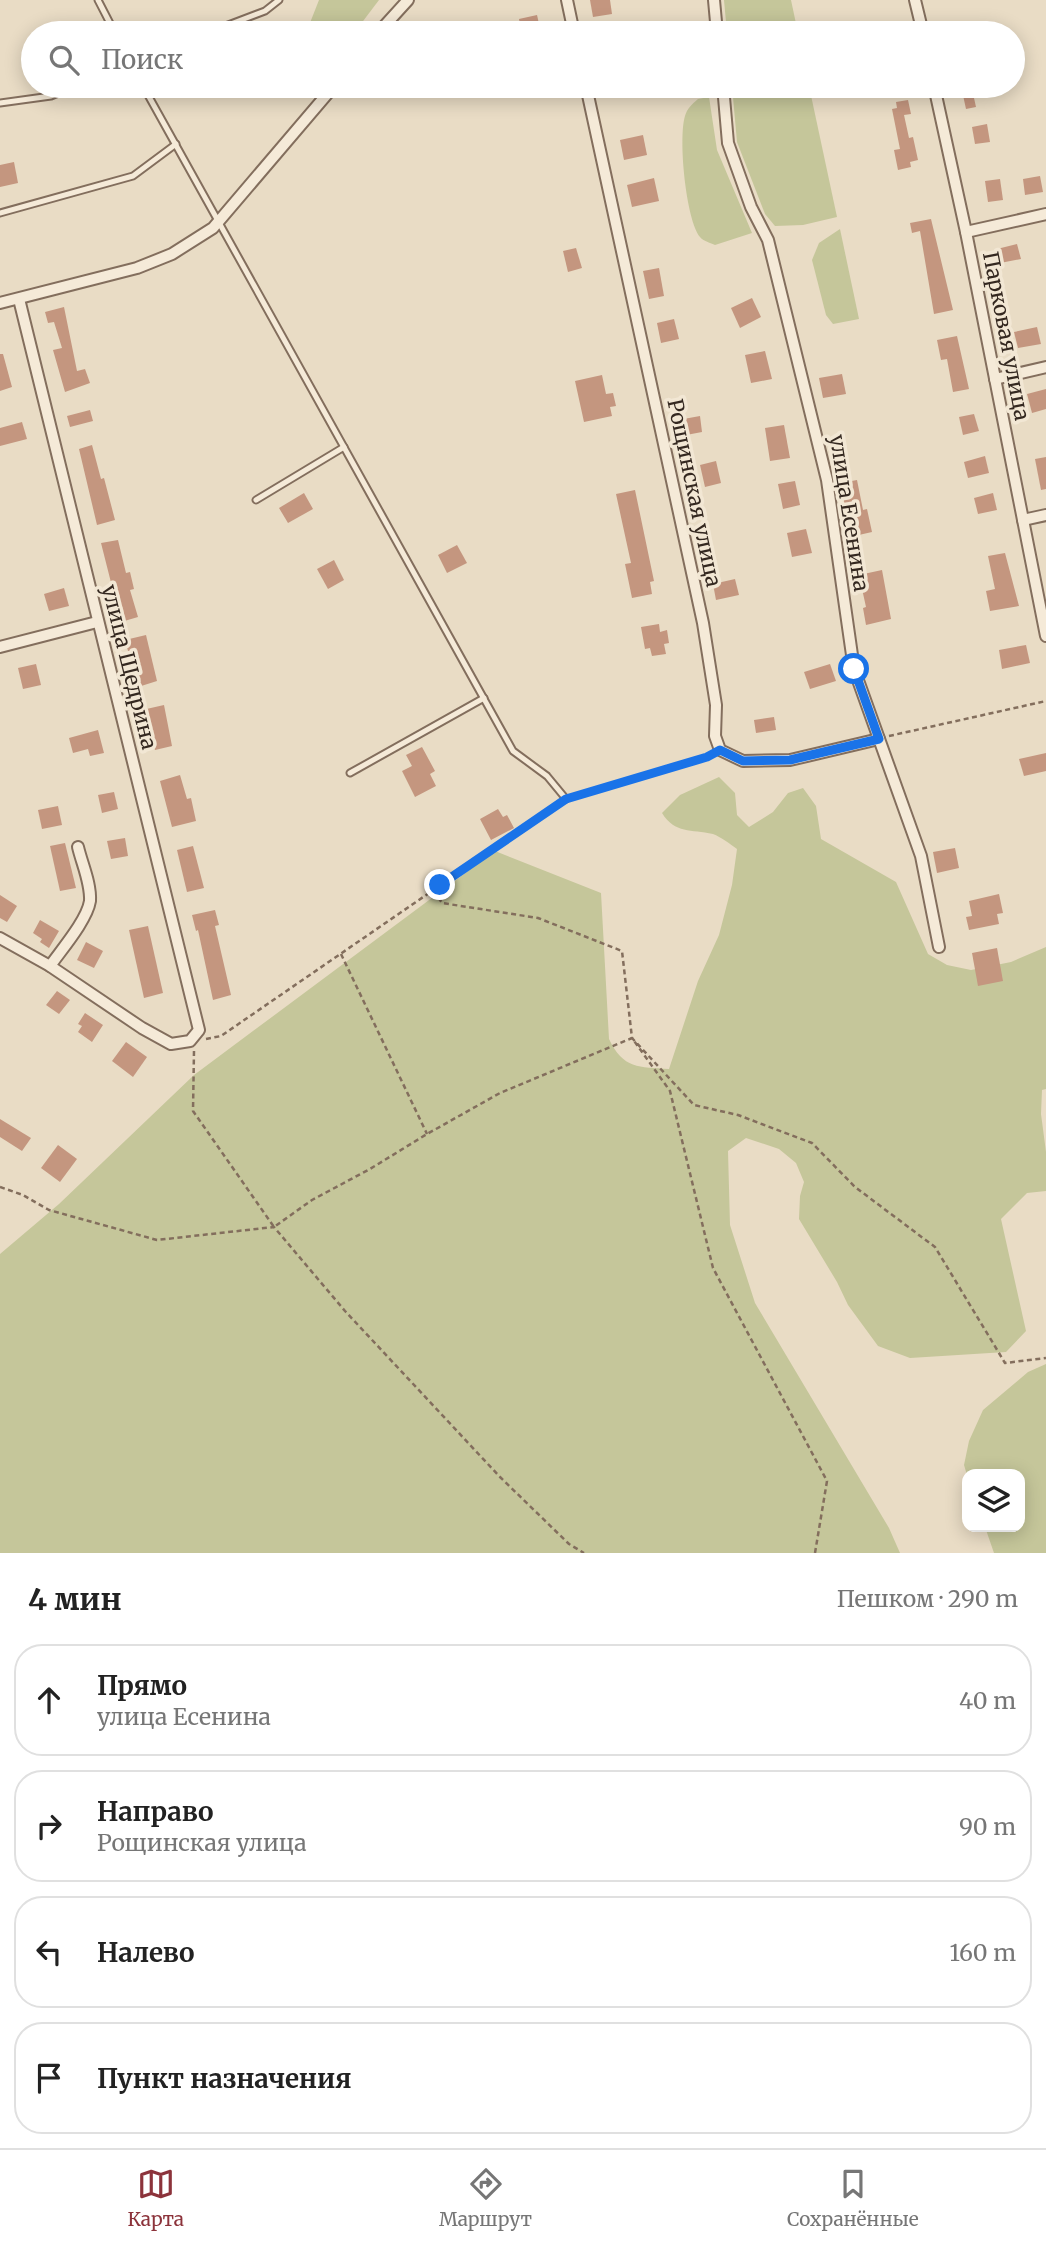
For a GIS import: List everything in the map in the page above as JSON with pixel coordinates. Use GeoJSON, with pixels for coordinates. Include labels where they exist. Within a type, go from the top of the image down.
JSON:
{"type":"FeatureCollection","features":[{"type":"Feature","properties":{"kind":"street"},"geometry":{"type":"LineString","coordinates":[[389,21],[408,0]]}},
{"type":"Feature","properties":{"kind":"street"},"geometry":{"type":"LineString","coordinates":[[567,0],[572,21]]}},
{"type":"Feature","properties":{"kind":"street"},"geometry":{"type":"LineString","coordinates":[[714,0],[716,21]]}},
{"type":"Feature","properties":{"kind":"street"},"geometry":{"type":"LineString","coordinates":[[915,0],[920,21]]}},
{"type":"Feature","properties":{"kind":"street"},"geometry":{"type":"LineString","coordinates":[[0,303],[137,268],[172,254],[213,228],[324,98]]}},
{"type":"Feature","properties":{"kind":"street","name":"Рощинская улица"},"geometry":{"type":"LineString","coordinates":[[589,98],[703,623],[716,705],[715,736],[720,750]]}},
{"type":"Feature","properties":{"kind":"street","name":"улица Есенина"},"geometry":{"type":"LineString","coordinates":[[724,98],[729,143],[751,207],[768,240],[816,429],[827,480],[854,669],[921,856],[939,947]]}},
{"type":"Feature","properties":{"kind":"street","name":"Парковая улица"},"geometry":{"type":"LineString","coordinates":[[937,98],[1046,636]]}},
{"type":"Feature","properties":{"kind":"street"},"geometry":{"type":"LineString","coordinates":[[966,232],[1046,214]]}},
{"type":"Feature","properties":{"kind":"street","name":"улица Щедрина"},"geometry":{"type":"LineString","coordinates":[[19,299],[199,1030],[190,1041]]}},
{"type":"Feature","properties":{"kind":"street"},"geometry":{"type":"LineString","coordinates":[[995,379],[1046,367]]}},
{"type":"Feature","properties":{"kind":"street"},"geometry":{"type":"LineString","coordinates":[[1023,520],[1046,515]]}},
{"type":"Feature","properties":{"kind":"street"},"geometry":{"type":"LineString","coordinates":[[0,647],[97,622]]}},
{"type":"Feature","properties":{"kind":"street"},"geometry":{"type":"LineString","coordinates":[[720,750],[743,761],[790,760],[879,739]]}},
{"type":"Feature","properties":{"kind":"street"},"geometry":{"type":"LineString","coordinates":[[50,966],[84,916],[90,902],[89,887],[78,847]]}},
{"type":"Feature","properties":{"kind":"street"},"geometry":{"type":"LineString","coordinates":[[0,938],[50,966],[142,1028],[171,1044],[190,1041]]}},
{"type":"Feature","properties":{"kind":"lane"},"geometry":{"type":"LineString","coordinates":[[98,0],[109,21]]}},
{"type":"Feature","properties":{"kind":"lane"},"geometry":{"type":"LineString","coordinates":[[237,21],[265,10],[279,0]]}},
{"type":"Feature","properties":{"kind":"lane"},"geometry":{"type":"LineString","coordinates":[[0,103],[36,98]]}},
{"type":"Feature","properties":{"kind":"lane"},"geometry":{"type":"LineString","coordinates":[[150,98],[513,751],[547,776],[566,799]]}},
{"type":"Feature","properties":{"kind":"lane"},"geometry":{"type":"LineString","coordinates":[[0,213],[133,176],[176,144]]}},
{"type":"Feature","properties":{"kind":"lane"},"geometry":{"type":"LineString","coordinates":[[256,500],[344,447]]}},
{"type":"Feature","properties":{"kind":"lane"},"geometry":{"type":"LineString","coordinates":[[350,773],[484,698]]}},
{"type":"Feature","properties":{"kind":"path"},"geometry":{"type":"LineString","coordinates":[[879,739],[1046,701]]}},
{"type":"Feature","properties":{"kind":"path"},"geometry":{"type":"LineString","coordinates":[[190,1041],[221,1036],[566,799],[707,757],[720,750]]}},
{"type":"Feature","properties":{"kind":"path"},"geometry":{"type":"LineString","coordinates":[[433,888],[442,903],[538,918],[622,951],[632,1038],[670,1091],[713,1268],[827,1481],[815,1553]]}},
{"type":"Feature","properties":{"kind":"path"},"geometry":{"type":"LineString","coordinates":[[341,954],[427,1134]]}},
{"type":"Feature","properties":{"kind":"path"},"geometry":{"type":"LineString","coordinates":[[0,1187],[23,1195],[49,1210],[157,1240],[274,1227],[312,1200],[370,1170],[500,1093],[632,1038]]}},
{"type":"Feature","properties":{"kind":"path"},"geometry":{"type":"LineString","coordinates":[[632,1038],[694,1105],[738,1115],[812,1143],[855,1187],[935,1247],[1005,1363],[1046,1357]]}},
{"type":"Feature","properties":{"kind":"path"},"geometry":{"type":"LineString","coordinates":[[190,1041],[194,1045],[193,1111],[274,1227],[345,1311],[500,1477],[569,1544],[584,1553]]}},
{"type":"Feature","properties":{"kind":"green space"},"geometry":{"type":"Polygon","coordinates":[[[319,0],[379,0],[363,21],[311,21],[319,0]]]}},
{"type":"Feature","properties":{"kind":"green space"},"geometry":{"type":"Polygon","coordinates":[[[724,0],[791,0],[795,21],[726,21],[724,0]]]}},
{"type":"Feature","properties":{"kind":"green space"},"geometry":{"type":"Polygon","coordinates":[[[709,98],[717,150],[752,233],[715,245],[701,238],[695,228],[687,197],[683,127],[686,113],[698,99],[709,98]]]}},
{"type":"Feature","properties":{"kind":"green space"},"geometry":{"type":"Polygon","coordinates":[[[733,98],[812,98],[837,217],[803,225],[775,226],[765,214],[737,142],[733,98]]]}},
{"type":"Feature","properties":{"kind":"green space"},"geometry":{"type":"Polygon","coordinates":[[[840,229],[859,319],[833,324],[826,315],[812,260],[819,243],[840,229]]]}},
{"type":"Feature","properties":{"kind":"green space"},"geometry":{"type":"Polygon","coordinates":[[[719,777],[735,793],[737,815],[749,827],[773,812],[788,793],[803,788],[816,806],[821,839],[896,882],[928,954],[947,965],[971,970],[1011,962],[1046,947],[1046,1089],[1042,1090],[1041,1114],[1046,1152],[1046,1191],[1027,1193],[1001,1219],[1026,1331],[1006,1352],[910,1358],[878,1346],[848,1305],[799,1219],[804,1182],[796,1163],[779,1149],[746,1138],[728,1151],[730,1225],[755,1303],[889,1528],[900,1553],[0,1553],[0,1254],[59,1204],[194,1075],[495,851],[601,893],[609,1039],[614,1049],[626,1061],[641,1067],[669,1069],[698,981],[719,935],[732,885],[737,849],[713,834],[678,828],[662,813],[680,795],[719,777]]]}},
{"type":"Feature","properties":{"kind":"green space"},"geometry":{"type":"Polygon","coordinates":[[[1046,1364],[1046,1553],[994,1553],[987,1532],[1025,1532],[1025,1469],[965,1469],[964,1465],[969,1441],[983,1410],[1028,1372],[1046,1364]]]}},
{"type":"Feature","properties":{"kind":"building"},"geometry":{"type":"Polygon","coordinates":[[[590,0],[610,0],[612,14],[593,17],[590,0]]]}},
{"type":"Feature","properties":{"kind":"building"},"geometry":{"type":"Polygon","coordinates":[[[537,15],[538,21],[519,21],[537,15]]]}},
{"type":"Feature","properties":{"kind":"building"},"geometry":{"type":"Polygon","coordinates":[[[964,98],[974,98],[976,107],[966,109],[964,98]]]}},
{"type":"Feature","properties":{"kind":"building"},"geometry":{"type":"Polygon","coordinates":[[[908,100],[911,114],[904,115],[918,160],[910,162],[911,167],[898,170],[894,150],[900,149],[892,109],[897,108],[896,102],[908,100]]]}},
{"type":"Feature","properties":{"kind":"building"},"geometry":{"type":"Polygon","coordinates":[[[987,124],[990,142],[975,144],[972,127],[987,124]]]}},
{"type":"Feature","properties":{"kind":"building"},"geometry":{"type":"Polygon","coordinates":[[[643,135],[647,155],[624,160],[620,140],[643,135]]]}},
{"type":"Feature","properties":{"kind":"building"},"geometry":{"type":"Polygon","coordinates":[[[14,162],[18,183],[0,187],[0,165],[14,162]]]}},
{"type":"Feature","properties":{"kind":"building"},"geometry":{"type":"Polygon","coordinates":[[[1040,176],[1043,192],[1025,195],[1023,179],[1040,176]]]}},
{"type":"Feature","properties":{"kind":"building"},"geometry":{"type":"Polygon","coordinates":[[[654,178],[659,201],[632,207],[627,185],[654,178]]]}},
{"type":"Feature","properties":{"kind":"building"},"geometry":{"type":"Polygon","coordinates":[[[1000,179],[1003,200],[988,202],[985,181],[1000,179]]]}},
{"type":"Feature","properties":{"kind":"building"},"geometry":{"type":"Polygon","coordinates":[[[931,219],[953,310],[934,314],[920,231],[912,233],[910,223],[931,219]]]}},
{"type":"Feature","properties":{"kind":"building"},"geometry":{"type":"Polygon","coordinates":[[[1017,244],[1021,259],[1000,263],[997,249],[1017,244]]]}},
{"type":"Feature","properties":{"kind":"building"},"geometry":{"type":"Polygon","coordinates":[[[576,248],[582,268],[568,272],[563,251],[576,248]]]}},
{"type":"Feature","properties":{"kind":"building"},"geometry":{"type":"Polygon","coordinates":[[[659,268],[664,296],[649,299],[643,271],[659,268]]]}},
{"type":"Feature","properties":{"kind":"building"},"geometry":{"type":"Polygon","coordinates":[[[752,298],[761,317],[740,328],[731,308],[752,298]]]}},
{"type":"Feature","properties":{"kind":"building"},"geometry":{"type":"Polygon","coordinates":[[[64,307],[77,371],[85,369],[90,383],[65,392],[53,350],[62,348],[54,322],[48,323],[45,312],[64,307]]]}},
{"type":"Feature","properties":{"kind":"building"},"geometry":{"type":"Polygon","coordinates":[[[674,319],[679,339],[661,343],[657,323],[674,319]]]}},
{"type":"Feature","properties":{"kind":"building"},"geometry":{"type":"Polygon","coordinates":[[[1037,327],[1041,344],[1018,348],[1014,332],[1037,327]]]}},
{"type":"Feature","properties":{"kind":"building"},"geometry":{"type":"Polygon","coordinates":[[[957,336],[969,389],[953,392],[947,359],[941,360],[937,340],[957,336]]]}},
{"type":"Feature","properties":{"kind":"building"},"geometry":{"type":"Polygon","coordinates":[[[765,351],[772,379],[751,383],[745,355],[765,351]]]}},
{"type":"Feature","properties":{"kind":"building"},"geometry":{"type":"Polygon","coordinates":[[[0,354],[3,354],[12,387],[0,391],[0,354]]]}},
{"type":"Feature","properties":{"kind":"building"},"geometry":{"type":"Polygon","coordinates":[[[842,374],[846,394],[823,398],[819,378],[842,374]]]}},
{"type":"Feature","properties":{"kind":"building"},"geometry":{"type":"Polygon","coordinates":[[[602,375],[606,394],[613,393],[616,406],[610,407],[612,416],[584,422],[575,381],[602,375]]]}},
{"type":"Feature","properties":{"kind":"building"},"geometry":{"type":"Polygon","coordinates":[[[1046,389],[1046,409],[1032,413],[1027,394],[1046,389]]]}},
{"type":"Feature","properties":{"kind":"building"},"geometry":{"type":"Polygon","coordinates":[[[90,410],[93,421],[70,427],[67,416],[90,410]]]}},
{"type":"Feature","properties":{"kind":"building"},"geometry":{"type":"Polygon","coordinates":[[[974,414],[979,431],[963,435],[959,417],[974,414]]]}},
{"type":"Feature","properties":{"kind":"building"},"geometry":{"type":"Polygon","coordinates":[[[700,416],[702,432],[681,436],[678,420],[700,416]]]}},
{"type":"Feature","properties":{"kind":"building"},"geometry":{"type":"Polygon","coordinates":[[[22,422],[27,439],[0,446],[0,428],[22,422]]]}},
{"type":"Feature","properties":{"kind":"building"},"geometry":{"type":"Polygon","coordinates":[[[784,425],[790,458],[770,461],[765,428],[784,425]]]}},
{"type":"Feature","properties":{"kind":"building"},"geometry":{"type":"Polygon","coordinates":[[[92,445],[115,520],[97,525],[79,449],[92,445]]]}},
{"type":"Feature","properties":{"kind":"building"},"geometry":{"type":"Polygon","coordinates":[[[985,456],[989,473],[968,478],[964,462],[985,456]]]}},
{"type":"Feature","properties":{"kind":"building"},"geometry":{"type":"Polygon","coordinates":[[[1046,457],[1046,489],[1041,490],[1035,459],[1046,457]]]}},
{"type":"Feature","properties":{"kind":"building"},"geometry":{"type":"Polygon","coordinates":[[[716,461],[721,483],[705,487],[700,465],[716,461]]]}},
{"type":"Feature","properties":{"kind":"building"},"geometry":{"type":"Polygon","coordinates":[[[857,480],[863,510],[867,509],[872,532],[850,537],[841,483],[857,480]]]}},
{"type":"Feature","properties":{"kind":"building"},"geometry":{"type":"Polygon","coordinates":[[[795,481],[800,505],[783,509],[778,484],[795,481]]]}},
{"type":"Feature","properties":{"kind":"building"},"geometry":{"type":"Polygon","coordinates":[[[635,490],[654,581],[650,582],[652,594],[632,598],[625,564],[631,563],[616,494],[635,490]]]}},
{"type":"Feature","properties":{"kind":"building"},"geometry":{"type":"Polygon","coordinates":[[[304,493],[313,509],[288,523],[279,508],[304,493]]]}},
{"type":"Feature","properties":{"kind":"building"},"geometry":{"type":"Polygon","coordinates":[[[993,493],[997,510],[978,514],[974,498],[993,493]]]}},
{"type":"Feature","properties":{"kind":"building"},"geometry":{"type":"Polygon","coordinates":[[[806,529],[812,553],[792,557],[787,533],[806,529]]]}},
{"type":"Feature","properties":{"kind":"building"},"geometry":{"type":"Polygon","coordinates":[[[118,540],[126,573],[130,572],[134,589],[130,590],[138,617],[121,622],[101,543],[118,540]]]}},
{"type":"Feature","properties":{"kind":"building"},"geometry":{"type":"Polygon","coordinates":[[[457,545],[467,563],[447,573],[438,555],[457,545]]]}},
{"type":"Feature","properties":{"kind":"building"},"geometry":{"type":"Polygon","coordinates":[[[1005,553],[1019,606],[990,611],[986,591],[995,589],[988,556],[1005,553]]]}},
{"type":"Feature","properties":{"kind":"building"},"geometry":{"type":"Polygon","coordinates":[[[334,560],[344,580],[328,589],[317,569],[334,560]]]}},
{"type":"Feature","properties":{"kind":"building"},"geometry":{"type":"Polygon","coordinates":[[[882,570],[891,619],[866,625],[863,608],[866,607],[859,575],[882,570]]]}},
{"type":"Feature","properties":{"kind":"building"},"geometry":{"type":"Polygon","coordinates":[[[735,579],[739,595],[716,600],[713,584],[735,579]]]}},
{"type":"Feature","properties":{"kind":"building"},"geometry":{"type":"Polygon","coordinates":[[[64,588],[69,606],[49,611],[44,594],[64,588]]]}},
{"type":"Feature","properties":{"kind":"building"},"geometry":{"type":"Polygon","coordinates":[[[659,624],[660,632],[667,630],[669,643],[664,644],[666,654],[652,656],[650,648],[645,649],[641,627],[659,624]]]}},
{"type":"Feature","properties":{"kind":"building"},"geometry":{"type":"Polygon","coordinates":[[[146,635],[157,681],[138,687],[125,640],[146,635]]]}},
{"type":"Feature","properties":{"kind":"building"},"geometry":{"type":"Polygon","coordinates":[[[1026,645],[1030,663],[1002,669],[999,650],[1026,645]]]}},
{"type":"Feature","properties":{"kind":"building"},"geometry":{"type":"Polygon","coordinates":[[[36,664],[41,685],[23,689],[18,668],[36,664]]]}},
{"type":"Feature","properties":{"kind":"building"},"geometry":{"type":"Polygon","coordinates":[[[830,664],[836,681],[810,689],[804,672],[830,664]]]}},
{"type":"Feature","properties":{"kind":"building"},"geometry":{"type":"Polygon","coordinates":[[[164,705],[172,746],[155,750],[149,724],[145,725],[142,710],[164,705]]]}},
{"type":"Feature","properties":{"kind":"building"},"geometry":{"type":"Polygon","coordinates":[[[774,717],[776,730],[756,733],[754,720],[774,717]]]}},
{"type":"Feature","properties":{"kind":"building"},"geometry":{"type":"Polygon","coordinates":[[[98,730],[104,753],[90,756],[88,749],[73,753],[69,738],[98,730]]]}},
{"type":"Feature","properties":{"kind":"building"},"geometry":{"type":"Polygon","coordinates":[[[422,747],[435,771],[430,774],[436,786],[415,797],[402,771],[412,766],[406,755],[422,747]]]}},
{"type":"Feature","properties":{"kind":"building"},"geometry":{"type":"Polygon","coordinates":[[[1046,753],[1046,771],[1024,776],[1019,759],[1046,753]]]}},
{"type":"Feature","properties":{"kind":"building"},"geometry":{"type":"Polygon","coordinates":[[[180,775],[187,799],[191,798],[196,821],[172,827],[160,781],[180,775]]]}},
{"type":"Feature","properties":{"kind":"building"},"geometry":{"type":"Polygon","coordinates":[[[114,792],[118,809],[102,813],[98,795],[114,792]]]}},
{"type":"Feature","properties":{"kind":"building"},"geometry":{"type":"Polygon","coordinates":[[[58,806],[62,825],[42,829],[38,810],[58,806]]]}},
{"type":"Feature","properties":{"kind":"building"},"geometry":{"type":"Polygon","coordinates":[[[498,809],[503,817],[507,815],[514,828],[491,840],[480,819],[498,809]]]}},
{"type":"Feature","properties":{"kind":"building"},"geometry":{"type":"Polygon","coordinates":[[[125,838],[128,856],[111,859],[107,841],[125,838]]]}},
{"type":"Feature","properties":{"kind":"building"},"geometry":{"type":"Polygon","coordinates":[[[65,843],[76,888],[60,891],[50,846],[65,843]]]}},
{"type":"Feature","properties":{"kind":"building"},"geometry":{"type":"Polygon","coordinates":[[[193,846],[204,888],[187,892],[177,850],[193,846]]]}},
{"type":"Feature","properties":{"kind":"building"},"geometry":{"type":"Polygon","coordinates":[[[955,848],[959,868],[937,873],[933,852],[955,848]]]}},
{"type":"Feature","properties":{"kind":"building"},"geometry":{"type":"Polygon","coordinates":[[[999,894],[1003,913],[997,914],[999,924],[969,930],[966,917],[972,916],[969,901],[999,894]]]}},
{"type":"Feature","properties":{"kind":"building"},"geometry":{"type":"Polygon","coordinates":[[[0,895],[17,906],[7,922],[0,918],[0,895]]]}},
{"type":"Feature","properties":{"kind":"building"},"geometry":{"type":"Polygon","coordinates":[[[215,910],[219,925],[215,926],[231,995],[213,1000],[198,930],[196,931],[192,915],[215,910]]]}},
{"type":"Feature","properties":{"kind":"building"},"geometry":{"type":"Polygon","coordinates":[[[40,920],[59,931],[49,948],[33,933],[40,920]]]}},
{"type":"Feature","properties":{"kind":"building"},"geometry":{"type":"Polygon","coordinates":[[[148,926],[163,993],[144,998],[129,930],[148,926]]]}},
{"type":"Feature","properties":{"kind":"building"},"geometry":{"type":"Polygon","coordinates":[[[86,942],[103,951],[94,968],[77,960],[86,942]]]}},
{"type":"Feature","properties":{"kind":"building"},"geometry":{"type":"Polygon","coordinates":[[[997,948],[1003,981],[978,986],[972,953],[997,948]]]}},
{"type":"Feature","properties":{"kind":"building"},"geometry":{"type":"Polygon","coordinates":[[[57,991],[70,1000],[59,1014],[46,1005],[57,991]]]}},
{"type":"Feature","properties":{"kind":"building"},"geometry":{"type":"Polygon","coordinates":[[[85,1013],[103,1025],[92,1042],[78,1032],[82,1026],[78,1024],[85,1013]]]}},
{"type":"Feature","properties":{"kind":"building"},"geometry":{"type":"Polygon","coordinates":[[[126,1042],[147,1057],[133,1077],[112,1061],[126,1042]]]}},
{"type":"Feature","properties":{"kind":"building"},"geometry":{"type":"Polygon","coordinates":[[[0,1119],[31,1138],[22,1151],[0,1137],[0,1119]]]}},
{"type":"Feature","properties":{"kind":"building"},"geometry":{"type":"Polygon","coordinates":[[[58,1145],[77,1159],[60,1182],[41,1168],[58,1145]]]}},
{"type":"Feature","properties":{"kind":"route"},"geometry":{"type":"LineString","coordinates":[[440,885],[566,799],[707,757],[720,750],[743,761],[790,760],[879,739],[854,669]]}}]}
